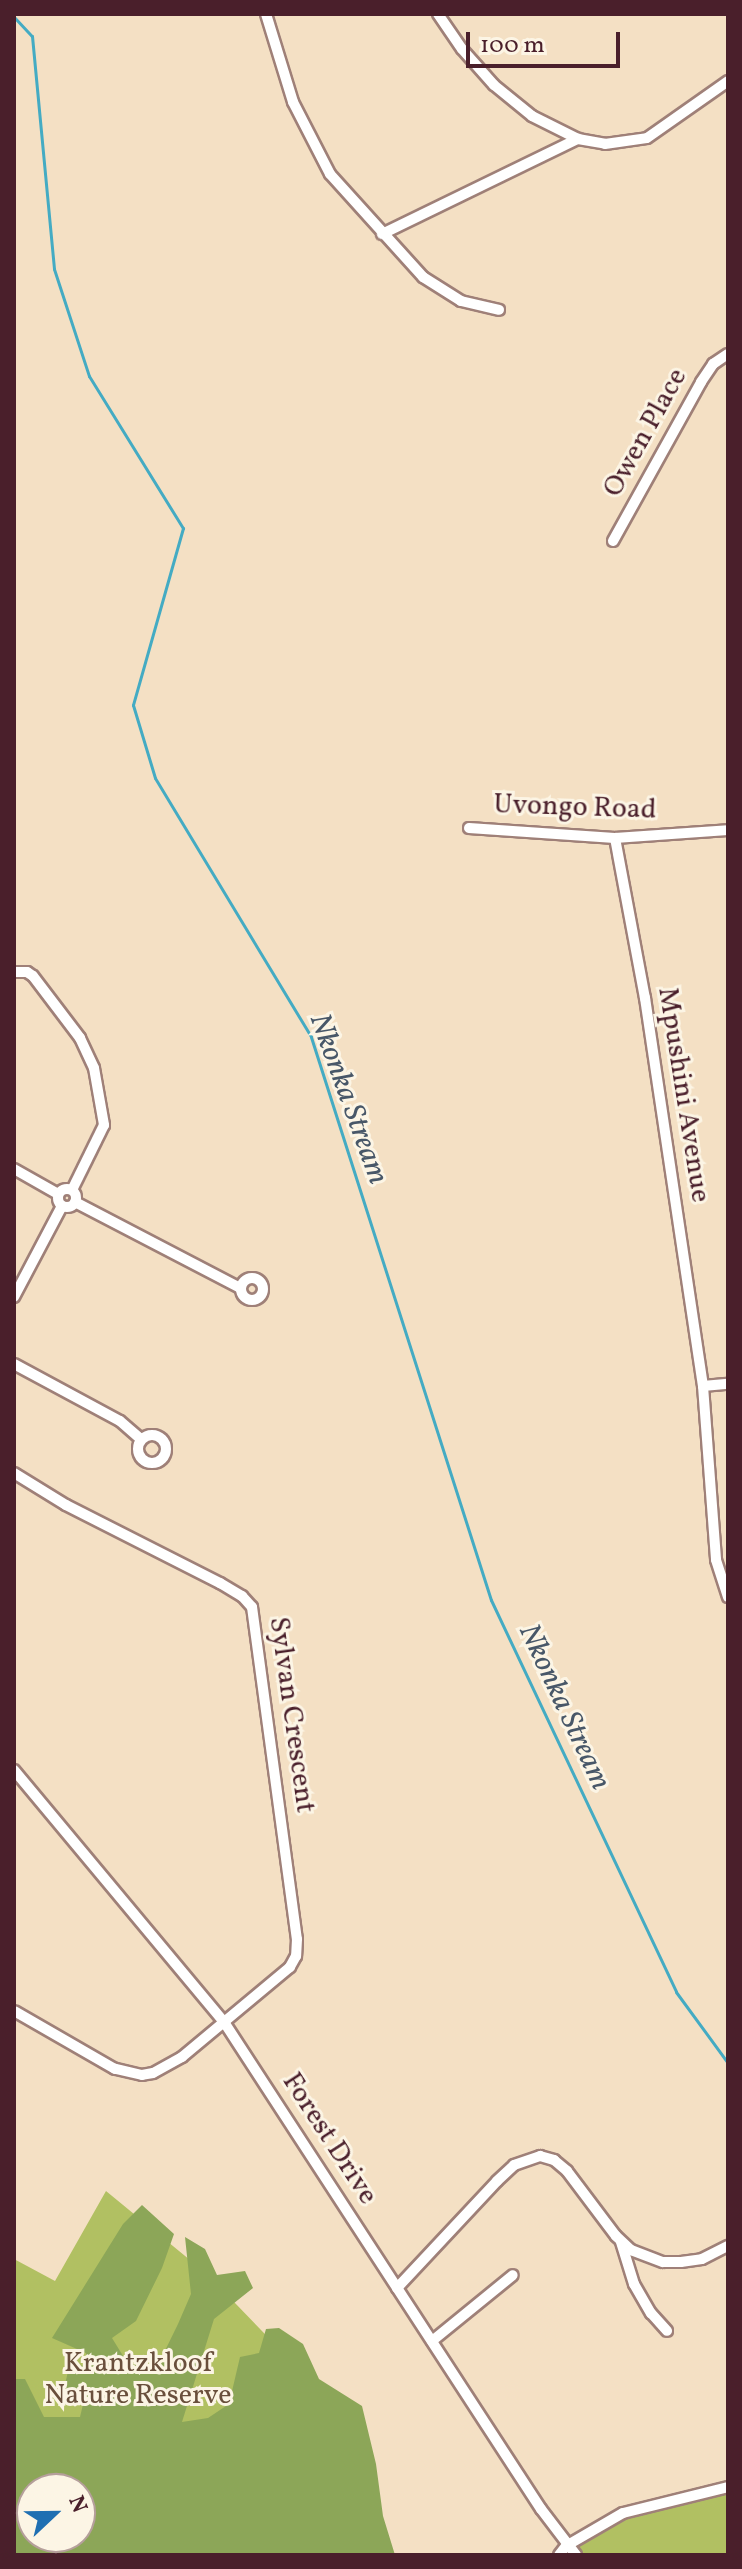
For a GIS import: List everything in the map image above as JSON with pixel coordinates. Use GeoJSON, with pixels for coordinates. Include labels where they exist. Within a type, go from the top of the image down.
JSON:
{"type":"FeatureCollection","features":[{"type":"Feature","properties":{"kind":"street"},"geometry":{"type":"LineString","coordinates":[[266,14],[293,102],[330,174],[423,277],[461,301],[499,310]]}},
{"type":"Feature","properties":{"kind":"street"},"geometry":{"type":"LineString","coordinates":[[438,14],[462,49],[494,85],[532,116],[578,139],[605,144],[647,138],[728,81]]}},
{"type":"Feature","properties":{"kind":"street"},"geometry":{"type":"LineString","coordinates":[[382,234],[578,139]]}},
{"type":"Feature","properties":{"kind":"street","name":"Owen Place"},"geometry":{"type":"LineString","coordinates":[[613,541],[701,382],[713,364],[728,354]]}},
{"type":"Feature","properties":{"kind":"street","name":"Uvongo Road"},"geometry":{"type":"LineString","coordinates":[[469,828],[615,838],[728,830]]}},
{"type":"Feature","properties":{"kind":"street","name":"Mpushini Avenue"},"geometry":{"type":"LineString","coordinates":[[615,838],[645,998],[703,1386],[716,1560],[728,1597]]}},
{"type":"Feature","properties":{"kind":"street"},"geometry":{"type":"LineString","coordinates":[[14,972],[27,972],[33,976],[80,1038],[94,1068],[104,1125],[74,1196],[68,1207],[62,1206]]}},
{"type":"Feature","properties":{"kind":"street"},"geometry":{"type":"LineString","coordinates":[[14,1169],[58,1194],[62,1206],[14,1297]]}},
{"type":"Feature","properties":{"kind":"street"},"geometry":{"type":"LineString","coordinates":[[58,1194],[63,1189],[240,1288]]}},
{"type":"Feature","properties":{"kind":"street"},"geometry":{"type":"LineString","coordinates":[[14,1364],[120,1421],[141,1439]]}},
{"type":"Feature","properties":{"kind":"street"},"geometry":{"type":"LineString","coordinates":[[703,1386],[728,1384]]}},
{"type":"Feature","properties":{"kind":"street","name":"Sylvan Crescent"},"geometry":{"type":"LineString","coordinates":[[14,1473],[66,1505],[220,1583],[242,1596],[252,1607],[297,1939],[296,1956],[290,1967],[224,2022]]}},
{"type":"Feature","properties":{"kind":"street","name":"Forest Drive"},"geometry":{"type":"LineString","coordinates":[[14,1770],[224,2022],[432,2341],[563,2550],[576,2555]]}},
{"type":"Feature","properties":{"kind":"street"},"geometry":{"type":"LineString","coordinates":[[14,2011],[115,2069],[142,2075],[165,2069],[224,2022]]}},
{"type":"Feature","properties":{"kind":"street"},"geometry":{"type":"LineString","coordinates":[[397,2288],[497,2181],[528,2158],[540,2156],[554,2160],[567,2171],[631,2250],[663,2262],[702,2259],[728,2246]]}},
{"type":"Feature","properties":{"kind":"street"},"geometry":{"type":"LineString","coordinates":[[621,2240],[634,2284],[651,2313],[667,2331]]}},
{"type":"Feature","properties":{"kind":"street"},"geometry":{"type":"LineString","coordinates":[[432,2341],[513,2275]]}},
{"type":"Feature","properties":{"kind":"street"},"geometry":{"type":"LineString","coordinates":[[563,2550],[623,2513],[728,2487]]}},
{"type":"Feature","properties":{"kind":"green space","name":"Krantzkloof Nature Reserve"},"geometry":{"type":"Polygon","coordinates":[[[106,2191],[207,2274],[316,2387],[350,2465],[96,2533],[96,2473],[16,2473],[16,2553],[21,2553],[14,2555],[14,2259],[55,2281],[106,2191]]]}},
{"type":"Feature","properties":{"kind":"green space","name":"Krantzkloof Nature Reserve"},"geometry":{"type":"Polygon","coordinates":[[[142,2205],[174,2234],[162,2268],[136,2321],[112,2338],[128,2364],[157,2367],[178,2324],[191,2294],[185,2237],[205,2249],[217,2275],[245,2271],[253,2288],[214,2319],[182,2422],[208,2418],[229,2404],[240,2357],[259,2353],[266,2329],[279,2328],[303,2344],[319,2379],[362,2406],[376,2464],[383,2516],[395,2555],[14,2555],[14,2379],[25,2379],[44,2417],[80,2417],[85,2396],[63,2393],[69,2367],[88,2365],[86,2353],[52,2338],[123,2224],[142,2205]]]}},
{"type":"Feature","properties":{"kind":"green space"},"geometry":{"type":"Polygon","coordinates":[[[728,2490],[728,2555],[563,2555],[635,2508],[728,2490]]]}},
{"type":"Feature","properties":{"kind":"waterway","name":"Nkonka Stream"},"geometry":{"type":"LineString","coordinates":[[14,17],[32,36],[54,269],[89,376],[183,528],[133,705],[155,778],[311,1037],[491,1600],[676,1992],[728,2063]]}}]}
